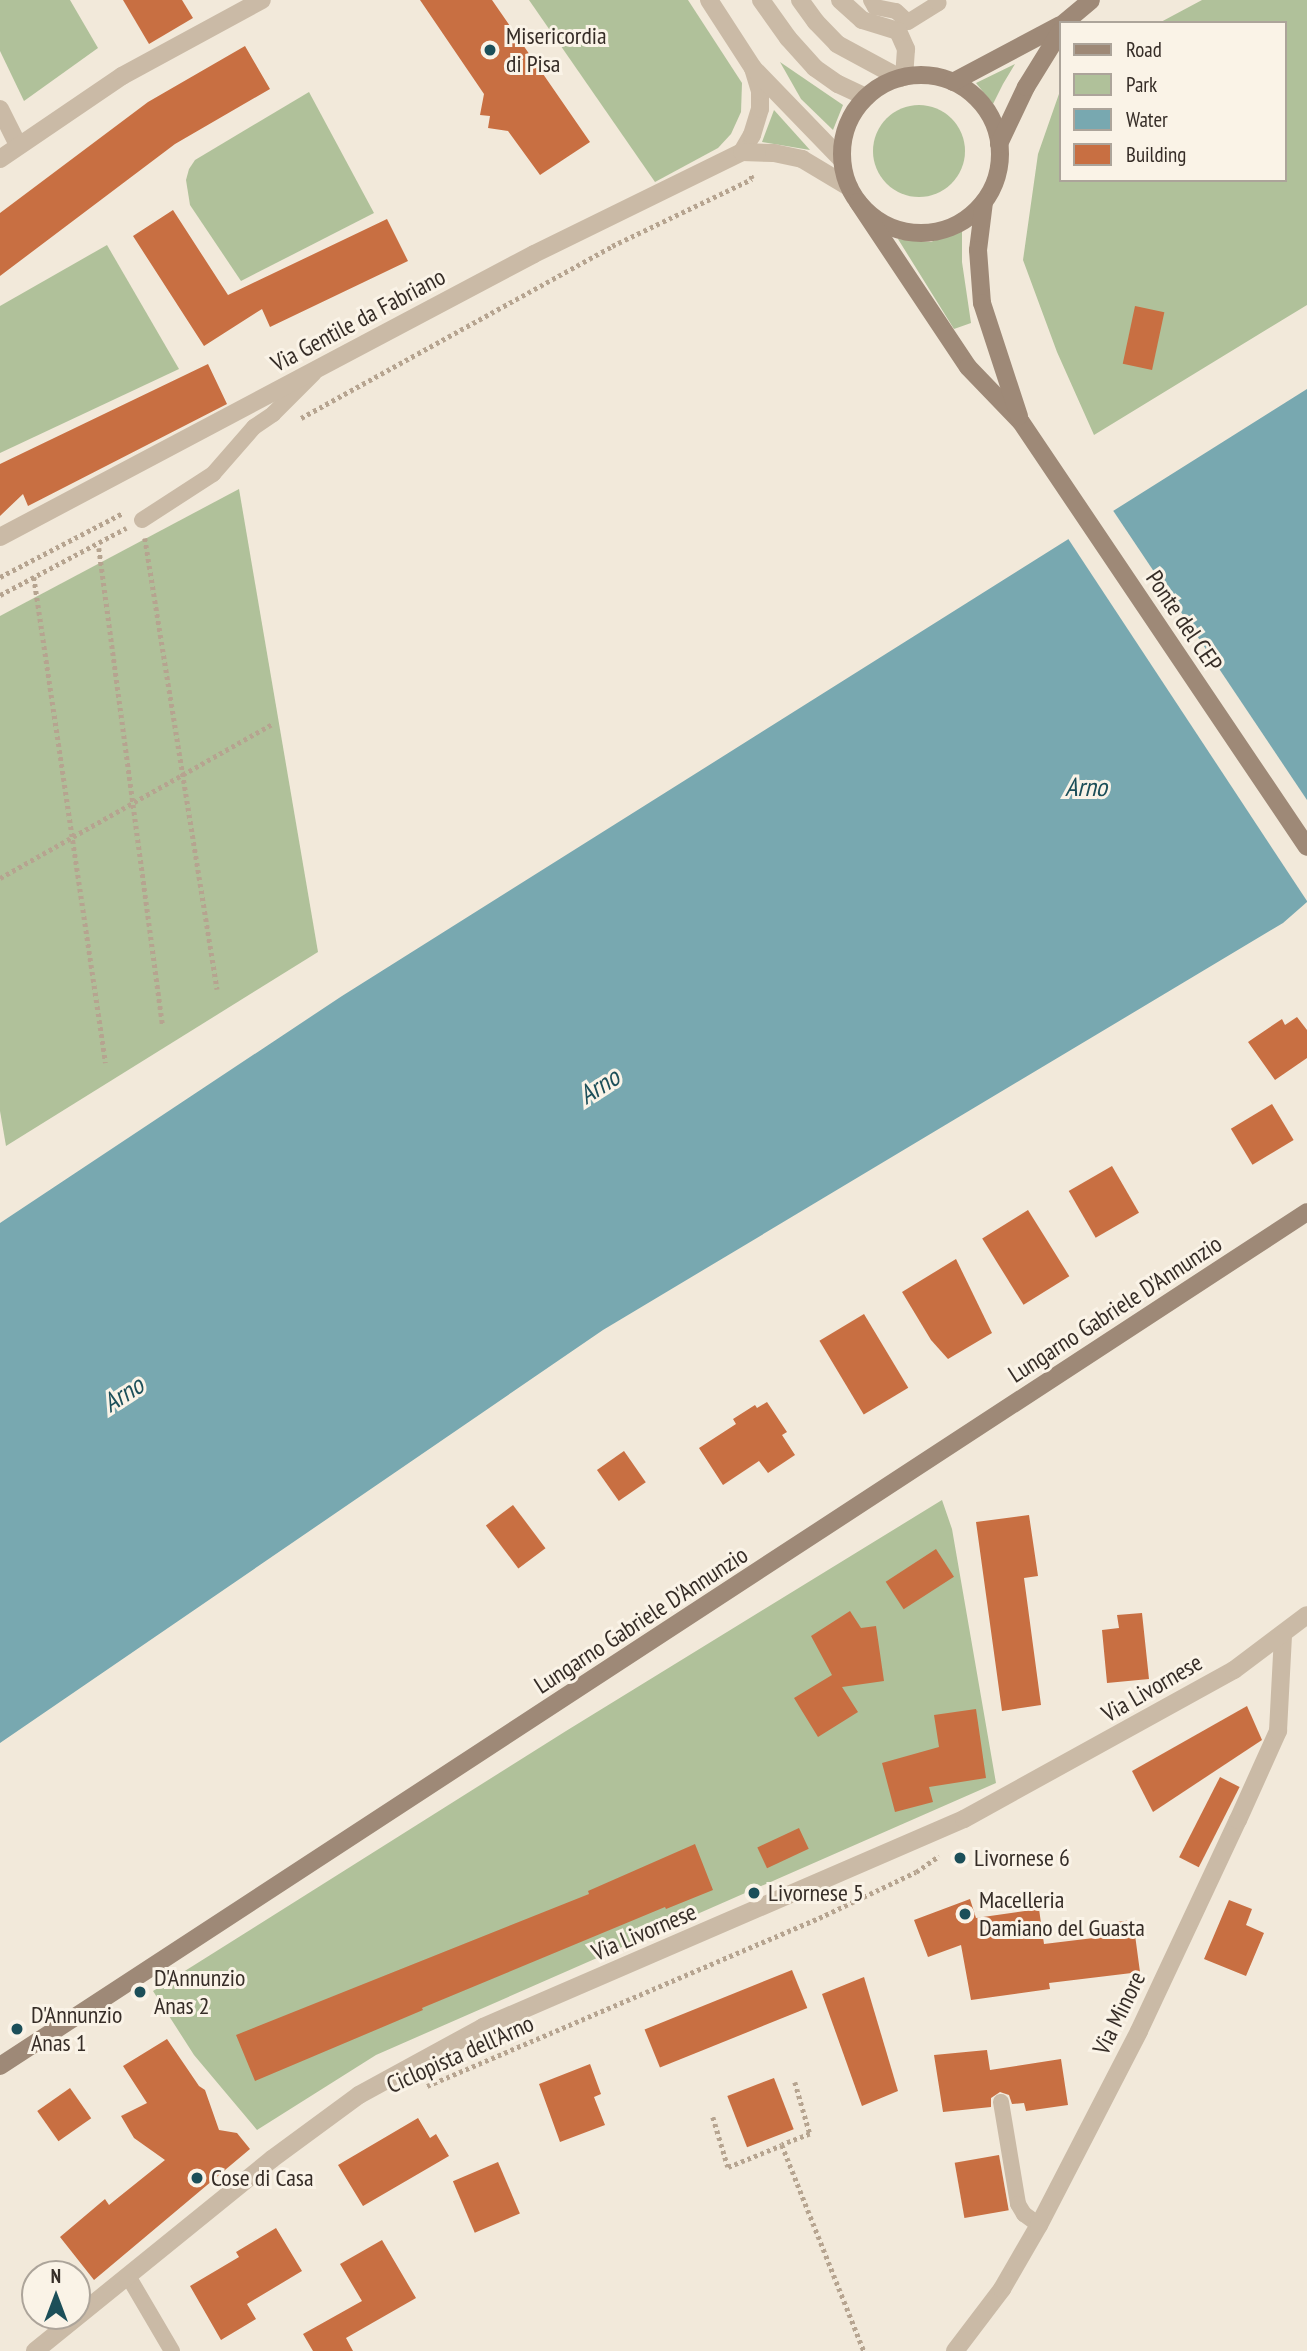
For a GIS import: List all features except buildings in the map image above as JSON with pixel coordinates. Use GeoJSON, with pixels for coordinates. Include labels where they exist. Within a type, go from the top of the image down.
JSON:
{"type":"FeatureCollection","features":[{"type":"Feature","properties":{"kind":"main road"},"geometry":{"type":"LineString","coordinates":[[1068,21],[1091,0]]}},
{"type":"Feature","properties":{"kind":"main road"},"geometry":{"type":"LineString","coordinates":[[953,82],[1058,28]]}},
{"type":"Feature","properties":{"kind":"main road"},"geometry":{"type":"LineString","coordinates":[[999,144],[988,112],[972,94],[953,82],[924,75],[902,77],[866,97],[848,124],[842,160],[854,195],[883,223],[921,233],[952,227],[967,219],[984,202],[997,175],[999,144],[1026,87],[1058,35]]}},
{"type":"Feature","properties":{"kind":"main road","name":"Ponte del CEP"},"geometry":{"type":"LineString","coordinates":[[854,195],[968,367],[1021,422],[1307,847]]}},
{"type":"Feature","properties":{"kind":"main road","name":"Ponte del CEP"},"geometry":{"type":"LineString","coordinates":[[984,202],[978,250],[982,303],[1021,422]]}},
{"type":"Feature","properties":{"kind":"main road","name":"Lungarno Gabriele D'Annunzio"},"geometry":{"type":"LineString","coordinates":[[0,2066],[1307,1212]]}},
{"type":"Feature","properties":{"kind":"street"},"geometry":{"type":"LineString","coordinates":[[0,159],[122,76],[262,0]]}},
{"type":"Feature","properties":{"kind":"street"},"geometry":{"type":"LineString","coordinates":[[709,0],[753,68],[842,160]]}},
{"type":"Feature","properties":{"kind":"street"},"geometry":{"type":"LineString","coordinates":[[761,0],[788,38],[815,68],[838,84],[866,97]]}},
{"type":"Feature","properties":{"kind":"street"},"geometry":{"type":"LineString","coordinates":[[800,0],[837,44],[902,77],[906,49],[898,31],[862,20],[840,0]]}},
{"type":"Feature","properties":{"kind":"street"},"geometry":{"type":"LineString","coordinates":[[742,152],[752,135],[760,109],[760,91],[753,68]]}},
{"type":"Feature","properties":{"kind":"street"},"geometry":{"type":"LineString","coordinates":[[0,109],[18,145]]}},
{"type":"Feature","properties":{"kind":"street","name":"Via Gentile da Fabriano"},"geometry":{"type":"LineString","coordinates":[[0,537],[534,254],[742,152],[774,153],[802,159],[854,195]]}},
{"type":"Feature","properties":{"kind":"street","name":"Via Livornese"},"geometry":{"type":"LineString","coordinates":[[35,2351],[315,2125],[412,2065],[483,2027],[964,1819],[1234,1670],[1283,1636],[1307,1615]]}},
{"type":"Feature","properties":{"kind":"street","name":"Via Minore"},"geometry":{"type":"LineString","coordinates":[[955,2351],[1002,2289],[1039,2225],[1145,2018],[1278,1731],[1283,1636]]}},
{"type":"Feature","properties":{"kind":"lane"},"geometry":{"type":"LineString","coordinates":[[871,0],[875,7],[896,11],[908,22],[938,3],[936,0]]}},
{"type":"Feature","properties":{"kind":"lane"},"geometry":{"type":"LineString","coordinates":[[138,513],[213,474],[254,427],[273,414],[318,369]]}},
{"type":"Feature","properties":{"kind":"lane"},"geometry":{"type":"LineString","coordinates":[[1001,2102],[1018,2204],[1024,2214],[1039,2225]]}},
{"type":"Feature","properties":{"kind":"lane"},"geometry":{"type":"LineString","coordinates":[[128,2276],[172,2351]]}},
{"type":"Feature","properties":{"kind":"path"},"geometry":{"type":"LineString","coordinates":[[300,419],[612,246],[752,179]]}},
{"type":"Feature","properties":{"kind":"path"},"geometry":{"type":"LineString","coordinates":[[0,577],[138,513]]}},
{"type":"Feature","properties":{"kind":"path"},"geometry":{"type":"LineString","coordinates":[[0,595],[138,513]]}},
{"type":"Feature","properties":{"kind":"path"},"geometry":{"type":"LineString","coordinates":[[138,513],[184,774],[217,989]]}},
{"type":"Feature","properties":{"kind":"path"},"geometry":{"type":"LineString","coordinates":[[99,548],[163,1026]]}},
{"type":"Feature","properties":{"kind":"path"},"geometry":{"type":"LineString","coordinates":[[34,577],[106,1063]]}},
{"type":"Feature","properties":{"kind":"path"},"geometry":{"type":"LineString","coordinates":[[0,878],[133,806],[272,724]]}},
{"type":"Feature","properties":{"kind":"path","name":"Ciclopista dell'Arno"},"geometry":{"type":"LineString","coordinates":[[415,2092],[784,1934],[916,1872]]}},
{"type":"Feature","properties":{"kind":"path"},"geometry":{"type":"LineString","coordinates":[[713,2117],[728,2167],[810,2134],[795,2082]]}},
{"type":"Feature","properties":{"kind":"path"},"geometry":{"type":"LineString","coordinates":[[782,2145],[864,2351]]}},
{"type":"Feature","properties":{"kind":"green space"},"geometry":{"type":"Polygon","coordinates":[[[0,0],[70,0],[98,48],[24,101],[0,51],[0,0]]]}},
{"type":"Feature","properties":{"kind":"green space"},"geometry":{"type":"Polygon","coordinates":[[[529,0],[688,0],[742,83],[741,112],[731,134],[718,148],[655,182],[529,0]]]}},
{"type":"Feature","properties":{"kind":"green space"},"geometry":{"type":"Polygon","coordinates":[[[1202,0],[1307,0],[1307,305],[1094,435],[1057,352],[1023,260],[1038,154],[1058,97],[1058,182],[1286,182],[1286,21],[1163,21],[1202,0]]]}},
{"type":"Feature","properties":{"kind":"green space"},"geometry":{"type":"Polygon","coordinates":[[[780,62],[843,105],[833,130],[801,99],[780,62]]]}},
{"type":"Feature","properties":{"kind":"green space"},"geometry":{"type":"Polygon","coordinates":[[[1015,64],[1003,84],[993,104],[976,83],[1015,64]]]}},
{"type":"Feature","properties":{"kind":"green space"},"geometry":{"type":"Polygon","coordinates":[[[309,92],[374,213],[241,281],[190,205],[186,180],[189,169],[195,160],[309,92]]]}},
{"type":"Feature","properties":{"kind":"green space"},"geometry":{"type":"Polygon","coordinates":[[[919,105],[936,109],[951,119],[961,134],[965,151],[961,168],[951,183],[936,193],[919,197],[902,193],[887,183],[877,168],[873,151],[877,134],[887,119],[902,109],[919,105]]]}},
{"type":"Feature","properties":{"kind":"green space"},"geometry":{"type":"Polygon","coordinates":[[[774,110],[810,150],[762,142],[774,110]]]}},
{"type":"Feature","properties":{"kind":"green space"},"geometry":{"type":"Polygon","coordinates":[[[962,229],[962,262],[971,323],[954,329],[898,239],[931,242],[962,229]]]}},
{"type":"Feature","properties":{"kind":"green space"},"geometry":{"type":"Polygon","coordinates":[[[107,245],[179,369],[0,453],[0,306],[107,245]]]}},
{"type":"Feature","properties":{"kind":"green space"},"geometry":{"type":"Polygon","coordinates":[[[239,489],[318,952],[6,1146],[0,1111],[0,616],[239,489]]]}},
{"type":"Feature","properties":{"kind":"green space"},"geometry":{"type":"Polygon","coordinates":[[[942,1500],[952,1529],[996,1783],[376,2055],[257,2130],[194,2055],[153,1991],[566,1731],[942,1500]]]}},
{"type":"Feature","properties":{"kind":"water","name":"Arno"},"geometry":{"type":"Polygon","coordinates":[[[1307,389],[1307,902],[1283,923],[603,1330],[0,1743],[0,1223],[342,996],[1307,389]]]}},
{"type":"Feature","properties":{"kind":"pier"},"geometry":{"type":"Polygon","coordinates":[[[1112,509],[1307,800],[1307,901],[1067,537],[1112,509]]]}},
{"type":"Feature","properties":{"kind":"place","name":"Misericordia di Pisa"},"geometry":{"type":"Point","coordinates":[490,50]}},
{"type":"Feature","properties":{"kind":"place","name":"Livornese 6"},"geometry":{"type":"Point","coordinates":[960,1858]}},
{"type":"Feature","properties":{"kind":"place","name":"Livornese 5"},"geometry":{"type":"Point","coordinates":[754,1893]}},
{"type":"Feature","properties":{"kind":"place","name":"Macelleria Damiano del Guasta"},"geometry":{"type":"Point","coordinates":[965,1914]}},
{"type":"Feature","properties":{"kind":"place","name":"D'Annunzio Anas 2"},"geometry":{"type":"Point","coordinates":[140,1992]}},
{"type":"Feature","properties":{"kind":"place","name":"D'Annunzio Anas 1"},"geometry":{"type":"Point","coordinates":[17,2029]}},
{"type":"Feature","properties":{"kind":"place","name":"Cose di Casa"},"geometry":{"type":"Point","coordinates":[197,2178]}}]}
